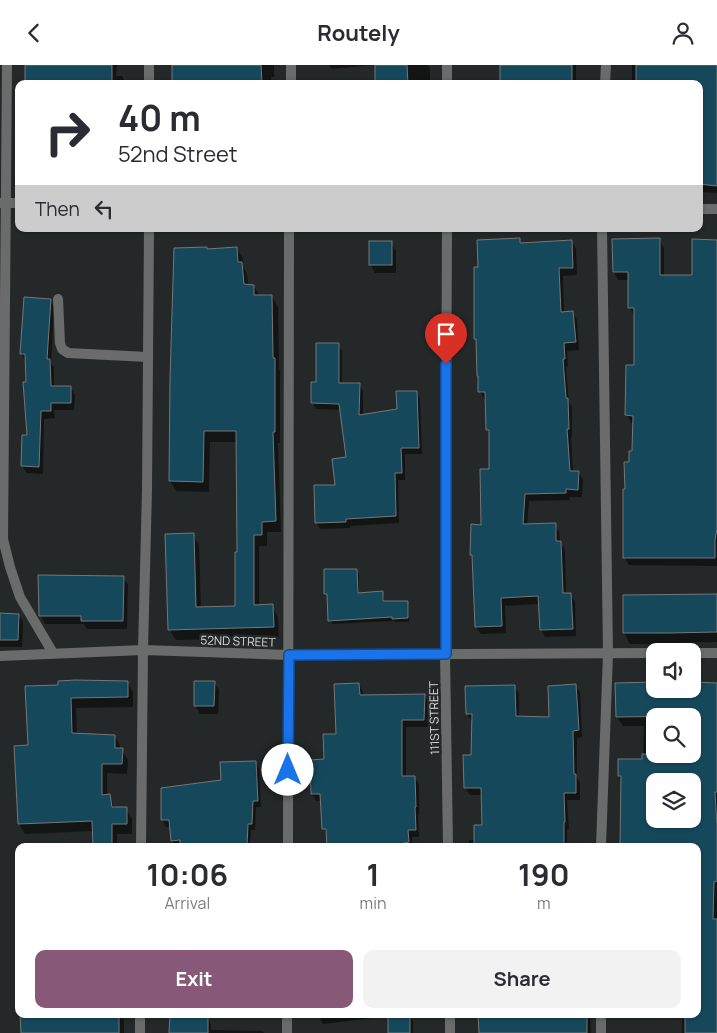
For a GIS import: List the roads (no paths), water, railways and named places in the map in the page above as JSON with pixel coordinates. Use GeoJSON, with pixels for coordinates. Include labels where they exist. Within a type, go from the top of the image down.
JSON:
{"type":"FeatureCollection","features":[{"type":"Feature","properties":{"kind":"street"},"geometry":{"type":"LineString","coordinates":[[7,65],[3,203],[4,539],[10,567],[20,597],[53,653]]}},
{"type":"Feature","properties":{"kind":"street"},"geometry":{"type":"LineString","coordinates":[[150,65],[150,80]]}},
{"type":"Feature","properties":{"kind":"street"},"geometry":{"type":"LineString","coordinates":[[291,65],[291,80]]}},
{"type":"Feature","properties":{"kind":"street"},"geometry":{"type":"LineString","coordinates":[[447,80],[448,65]]}},
{"type":"Feature","properties":{"kind":"street"},"geometry":{"type":"LineString","coordinates":[[605,80],[606,65]]}},
{"type":"Feature","properties":{"kind":"street"},"geometry":{"type":"LineString","coordinates":[[703,209],[717,209]]}},
{"type":"Feature","properties":{"kind":"street"},"geometry":{"type":"LineString","coordinates":[[142,843],[149,232]]}},
{"type":"Feature","properties":{"kind":"street"},"geometry":{"type":"LineString","coordinates":[[288,843],[290,232]]}},
{"type":"Feature","properties":{"kind":"street","name":"111ST STREET"},"geometry":{"type":"LineString","coordinates":[[447,232],[446,654],[448,843]]}},
{"type":"Feature","properties":{"kind":"street"},"geometry":{"type":"LineString","coordinates":[[601,843],[608,653],[602,232]]}},
{"type":"Feature","properties":{"kind":"street"},"geometry":{"type":"LineString","coordinates":[[58,299],[60,343],[62,349],[68,353],[148,357]]}},
{"type":"Feature","properties":{"kind":"street","name":"52ND STREET"},"geometry":{"type":"LineString","coordinates":[[0,655],[143,650],[289,655],[646,653]]}},
{"type":"Feature","properties":{"kind":"street"},"geometry":{"type":"LineString","coordinates":[[701,653],[717,653]]}},
{"type":"Feature","properties":{"kind":"street"},"geometry":{"type":"LineString","coordinates":[[140,1018],[140,1033]]}},
{"type":"Feature","properties":{"kind":"street"},"geometry":{"type":"LineString","coordinates":[[287,1018],[287,1033]]}},
{"type":"Feature","properties":{"kind":"street"},"geometry":{"type":"LineString","coordinates":[[450,1018],[450,1033]]}},
{"type":"Feature","properties":{"kind":"street"},"geometry":{"type":"LineString","coordinates":[[601,1018],[601,1033]]}}]}
